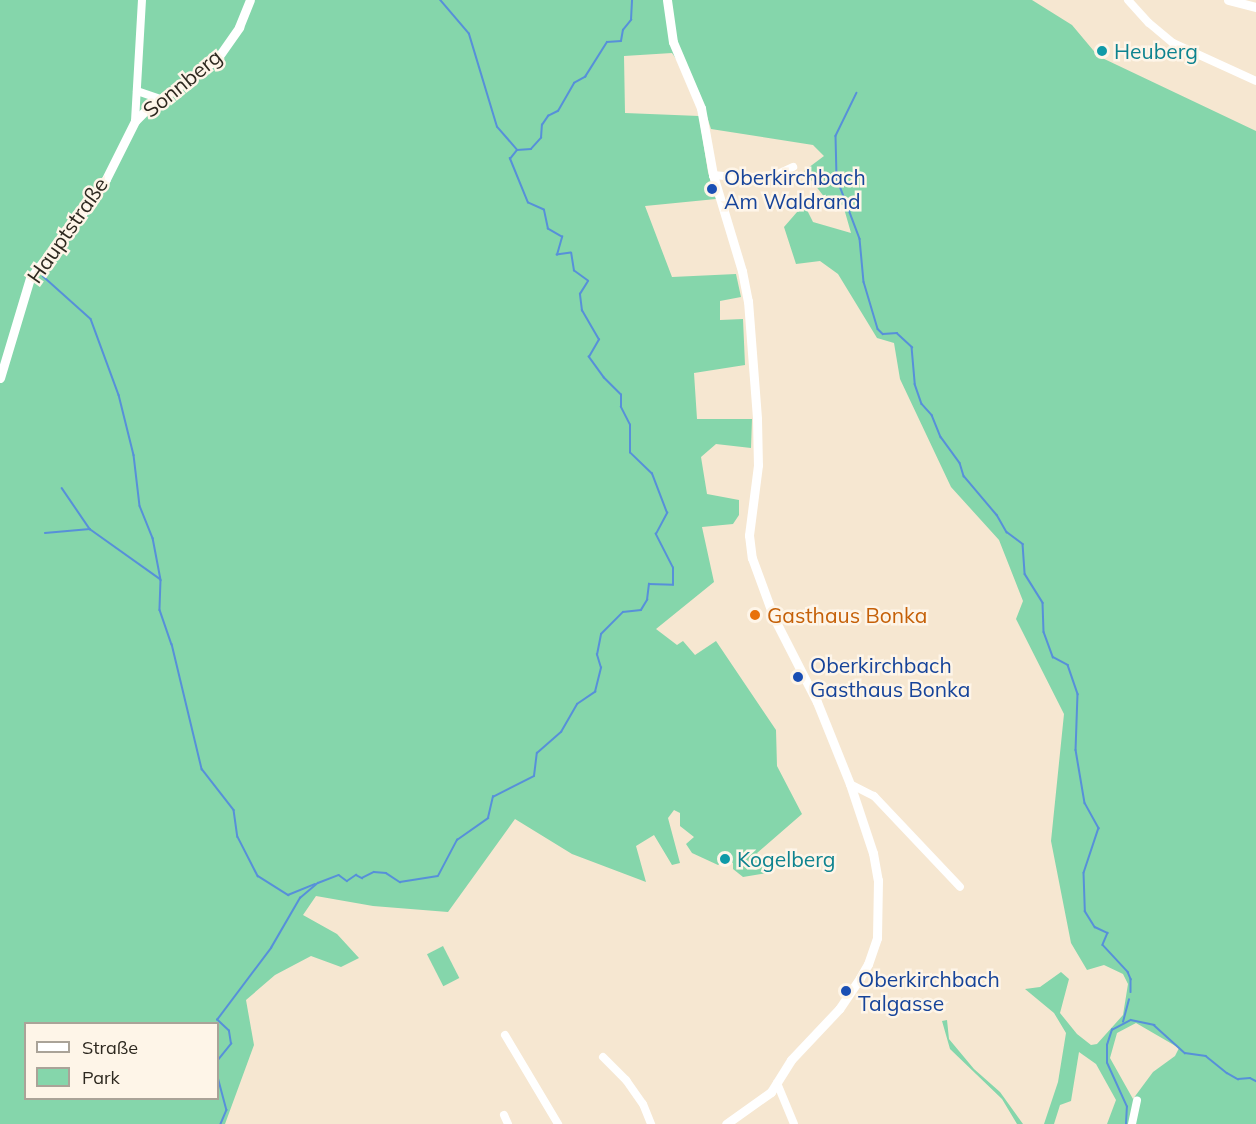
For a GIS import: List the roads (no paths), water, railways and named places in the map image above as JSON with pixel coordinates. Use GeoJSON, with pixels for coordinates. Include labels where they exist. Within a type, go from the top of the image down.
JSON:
{"type":"FeatureCollection","features":[{"type":"Feature","properties":{"kind":"street","name":"Sonnberg"},"geometry":{"type":"LineString","coordinates":[[135,122],[142,0]]}},
{"type":"Feature","properties":{"kind":"street","name":"Sonnberg"},"geometry":{"type":"LineString","coordinates":[[135,122],[160,99],[217,59],[239,27],[250,0]]}},
{"type":"Feature","properties":{"kind":"street"},"geometry":{"type":"LineString","coordinates":[[666,0],[673,42],[701,108],[713,175],[742,271],[748,302],[757,419],[758,465],[749,534],[752,558],[774,618],[817,702],[850,784],[876,867],[879,917],[874,949],[865,969],[839,1009],[791,1060],[771,1092],[726,1124]]}},
{"type":"Feature","properties":{"kind":"street"},"geometry":{"type":"LineString","coordinates":[[1128,0],[1149,23],[1173,43],[1256,81]]}},
{"type":"Feature","properties":{"kind":"street"},"geometry":{"type":"LineString","coordinates":[[1228,0],[1256,7]]}},
{"type":"Feature","properties":{"kind":"street"},"geometry":{"type":"LineString","coordinates":[[137,91],[160,99]]}},
{"type":"Feature","properties":{"kind":"street","name":"Hauptstraße"},"geometry":{"type":"LineString","coordinates":[[0,378],[30,278],[88,206],[106,179],[135,122]]}},
{"type":"Feature","properties":{"kind":"street"},"geometry":{"type":"LineString","coordinates":[[713,175],[746,177],[776,175],[793,167]]}},
{"type":"Feature","properties":{"kind":"street"},"geometry":{"type":"LineString","coordinates":[[850,784],[874,796],[960,887]]}},
{"type":"Feature","properties":{"kind":"street"},"geometry":{"type":"LineString","coordinates":[[504,1035],[558,1124]]}},
{"type":"Feature","properties":{"kind":"street"},"geometry":{"type":"LineString","coordinates":[[603,1057],[626,1080],[643,1104],[651,1124]]}},
{"type":"Feature","properties":{"kind":"street"},"geometry":{"type":"LineString","coordinates":[[777,1083],[794,1124]]}},
{"type":"Feature","properties":{"kind":"street"},"geometry":{"type":"LineString","coordinates":[[1132,1124],[1137,1101]]}},
{"type":"Feature","properties":{"kind":"street"},"geometry":{"type":"LineString","coordinates":[[504,1115],[508,1124]]}},
{"type":"Feature","properties":{"kind":"waterway"},"geometry":{"type":"LineString","coordinates":[[219,1059],[231,1044],[229,1031],[217,1020],[271,948],[300,898],[318,883],[339,875],[347,881],[356,875],[362,878],[374,872],[386,873],[400,882],[438,876],[457,840],[488,818],[493,797],[534,776],[537,753],[561,732],[577,704],[595,692],[601,668],[597,655],[601,634],[623,612],[641,610],[647,600],[649,584],[673,585],[673,568],[656,534],[667,513],[652,474],[630,453],[630,425],[621,407],[621,395],[604,378],[589,357],[599,340],[582,311],[580,294],[588,281],[574,271],[571,253],[557,255],[562,237],[548,229],[544,210],[528,203],[510,159],[517,150],[497,127],[469,34],[440,0]]}},
{"type":"Feature","properties":{"kind":"waterway"},"geometry":{"type":"LineString","coordinates":[[517,150],[531,149],[541,138],[542,125],[548,116],[558,111],[574,83],[585,77],[607,42],[621,41],[623,30],[631,20],[632,0]]}},
{"type":"Feature","properties":{"kind":"waterway"},"geometry":{"type":"LineString","coordinates":[[857,93],[836,136],[837,178],[860,239],[864,282],[878,329],[883,334],[897,333],[912,347],[915,384],[922,404],[932,415],[941,437],[960,463],[964,476],[997,515],[1007,532],[1023,544],[1025,574],[1043,603],[1044,632],[1053,657],[1068,665],[1078,694],[1076,750],[1085,803],[1099,828],[1084,873],[1085,911],[1095,927],[1108,933],[1103,945],[1128,972],[1131,979],[1131,992]]}},
{"type":"Feature","properties":{"kind":"waterway"},"geometry":{"type":"LineString","coordinates":[[43,276],[91,319],[119,395],[134,455],[140,506],[153,538],[161,580],[160,610],[172,644],[202,769],[234,810],[238,837],[258,876],[288,895],[315,884]]}},
{"type":"Feature","properties":{"kind":"waterway"},"geometry":{"type":"LineString","coordinates":[[62,488],[90,529]]}},
{"type":"Feature","properties":{"kind":"waterway"},"geometry":{"type":"LineString","coordinates":[[45,533],[90,529],[160,579]]}},
{"type":"Feature","properties":{"kind":"waterway"},"geometry":{"type":"LineString","coordinates":[[1123,1022],[1129,1000]]}},
{"type":"Feature","properties":{"kind":"waterway"},"geometry":{"type":"LineString","coordinates":[[1126,1124],[1127,1107],[1107,1063],[1107,1045],[1112,1030],[1131,1020],[1154,1025],[1185,1053],[1206,1056],[1238,1079],[1250,1078],[1256,1081]]}},
{"type":"Feature","properties":{"kind":"waterway"},"geometry":{"type":"LineString","coordinates":[[219,1081],[227,1110],[221,1124]]}},
{"type":"Feature","properties":{"kind":"place","name":"Heuberg"},"geometry":{"type":"Point","coordinates":[1102,51]}},
{"type":"Feature","properties":{"kind":"place","name":"Oberkirchbach Am Waldrand"},"geometry":{"type":"Point","coordinates":[712,189]}},
{"type":"Feature","properties":{"kind":"place","name":"Gasthaus Bonka"},"geometry":{"type":"Point","coordinates":[755,615]}},
{"type":"Feature","properties":{"kind":"place","name":"Oberkirchbach Gasthaus Bonka"},"geometry":{"type":"Point","coordinates":[798,677]}},
{"type":"Feature","properties":{"kind":"place","name":"Kogelberg"},"geometry":{"type":"Point","coordinates":[725,859]}},
{"type":"Feature","properties":{"kind":"place","name":"Oberkirchbach Talgasse"},"geometry":{"type":"Point","coordinates":[846,991]}}]}
